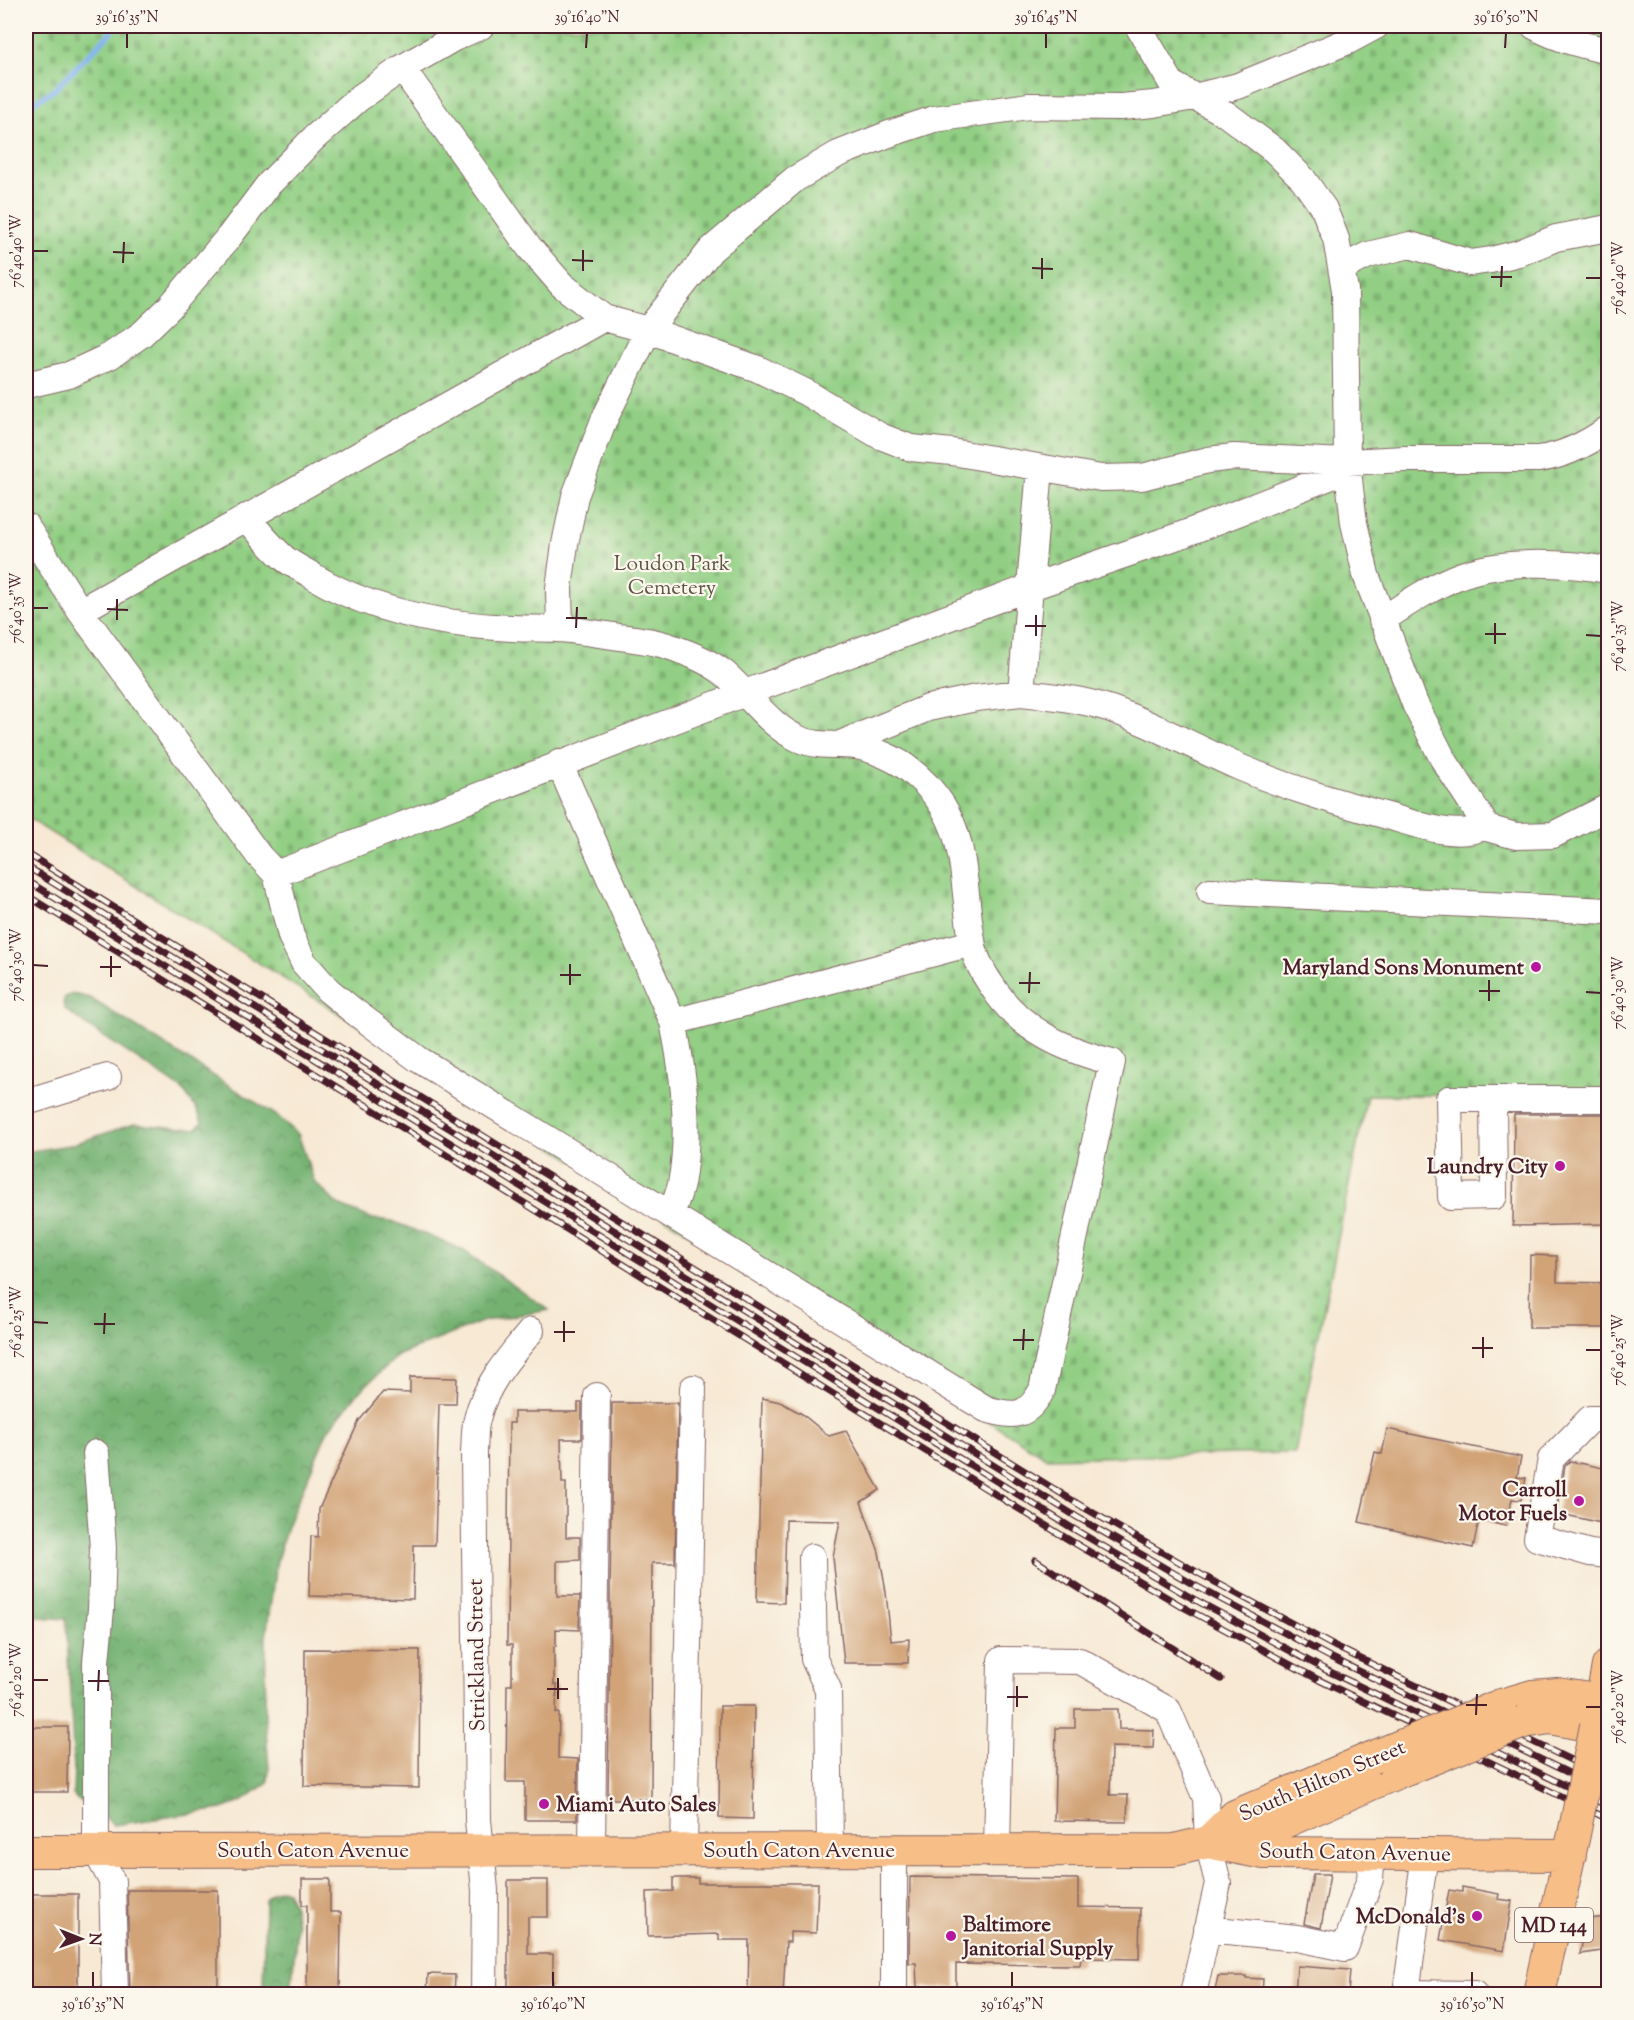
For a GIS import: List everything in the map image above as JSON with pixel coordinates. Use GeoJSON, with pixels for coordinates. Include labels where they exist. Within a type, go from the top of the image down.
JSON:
{"type":"FeatureCollection","features":[{"type":"Feature","properties":{"kind":"main road","name":"MD 144"},"geometry":{"type":"LineString","coordinates":[[1539,1995],[1572,1844],[1604,1714],[1608,1666]]}},
{"type":"Feature","properties":{"kind":"main road","name":"South Hilton Street"},"geometry":{"type":"LineString","coordinates":[[1208,1842],[1235,1816],[1383,1766],[1512,1713],[1532,1696],[1558,1694],[1604,1714]]}},
{"type":"Feature","properties":{"kind":"main road","name":"South Caton Avenue"},"geometry":{"type":"LineString","coordinates":[[26,1851],[1174,1850],[1208,1842],[1264,1853],[1425,1854],[1572,1844]]}},
{"type":"Feature","properties":{"kind":"street"},"geometry":{"type":"LineString","coordinates":[[26,385],[69,375],[110,357],[142,334],[169,308],[229,237],[269,184],[358,99],[402,68],[454,38],[481,26]]}},
{"type":"Feature","properties":{"kind":"street"},"geometry":{"type":"LineString","coordinates":[[1138,26],[1172,84],[1226,114],[1274,150],[1303,179],[1324,209],[1336,239],[1345,290],[1347,462],[1354,524],[1366,575],[1415,704],[1443,759],[1482,819],[1484,827]]}},
{"type":"Feature","properties":{"kind":"street"},"geometry":{"type":"LineString","coordinates":[[560,629],[559,588],[575,496],[603,420],[648,330],[711,250],[795,179],[838,154],[934,119],[1029,106],[1122,107],[1194,98],[1238,86],[1297,63],[1376,26]]}},
{"type":"Feature","properties":{"kind":"street"},"geometry":{"type":"LineString","coordinates":[[1534,26],[1580,45],[1608,51]]}},
{"type":"Feature","properties":{"kind":"street"},"geometry":{"type":"LineString","coordinates":[[402,68],[529,247],[562,285],[604,318],[648,330],[758,369],[804,392],[880,436],[911,448],[952,452],[1101,478],[1143,477],[1208,460],[1234,457],[1347,462],[1405,459],[1538,459],[1554,457],[1571,451],[1608,429]]}},
{"type":"Feature","properties":{"kind":"street"},"geometry":{"type":"LineString","coordinates":[[1342,268],[1368,255],[1410,245],[1470,263],[1491,260],[1556,238],[1608,228]]}},
{"type":"Feature","properties":{"kind":"street"},"geometry":{"type":"LineString","coordinates":[[80,610],[604,318]]}},
{"type":"Feature","properties":{"kind":"street"},"geometry":{"type":"LineString","coordinates":[[276,874],[745,693],[1031,587],[1184,534],[1332,476],[1347,462]]}},
{"type":"Feature","properties":{"kind":"street"},"geometry":{"type":"LineString","coordinates":[[1021,693],[1040,468]]}},
{"type":"Feature","properties":{"kind":"street"},"geometry":{"type":"LineString","coordinates":[[26,526],[80,610],[259,856],[276,874],[291,936],[304,963],[328,990],[351,1010],[418,1059],[986,1409],[1015,1414],[1025,1412],[1035,1404],[1042,1390],[1112,1062],[1085,1055],[1040,1035],[1019,1020],[1001,1000],[985,976],[972,943],[960,846],[952,824],[940,802],[926,784],[908,768],[890,758],[856,747],[805,742],[789,735],[723,673],[704,660],[665,645],[560,629],[477,626],[423,618],[372,604],[330,587],[285,559],[246,517]]}},
{"type":"Feature","properties":{"kind":"street"},"geometry":{"type":"LineString","coordinates":[[1382,620],[1455,577],[1488,569],[1533,563],[1580,565],[1608,570]]}},
{"type":"Feature","properties":{"kind":"street"},"geometry":{"type":"LineString","coordinates":[[835,746],[928,708],[976,698],[1021,693],[1082,700],[1148,724],[1240,767],[1294,788],[1413,824],[1459,833],[1473,832],[1484,827],[1516,836],[1553,835],[1608,807]]}},
{"type":"Feature","properties":{"kind":"street"},"geometry":{"type":"LineString","coordinates":[[560,763],[673,1022],[680,1057],[685,1122],[681,1185],[671,1215]]}},
{"type":"Feature","properties":{"kind":"street"},"geometry":{"type":"LineString","coordinates":[[1210,891],[1608,911]]}},
{"type":"Feature","properties":{"kind":"street"},"geometry":{"type":"LineString","coordinates":[[673,1022],[972,943]]}},
{"type":"Feature","properties":{"kind":"street"},"geometry":{"type":"LineString","coordinates":[[26,1102],[108,1077]]}},
{"type":"Feature","properties":{"kind":"street"},"geometry":{"type":"LineString","coordinates":[[1493,1099],[1608,1099]]}},
{"type":"Feature","properties":{"kind":"street","name":"Strickland Street"},"geometry":{"type":"LineString","coordinates":[[484,1995],[485,1890],[477,1820],[474,1452],[476,1421],[483,1398],[512,1353],[531,1331]]}},
{"type":"Feature","properties":{"kind":"street"},"geometry":{"type":"LineString","coordinates":[[684,1850],[693,1388]]}},
{"type":"Feature","properties":{"kind":"street"},"geometry":{"type":"LineString","coordinates":[[592,1850],[597,1396]]}},
{"type":"Feature","properties":{"kind":"street"},"geometry":{"type":"LineString","coordinates":[[1608,1419],[1590,1419],[1551,1459],[1537,1538],[1608,1555]]}},
{"type":"Feature","properties":{"kind":"street"},"geometry":{"type":"LineString","coordinates":[[96,1454],[103,1548],[96,1662],[96,1851],[112,1881],[115,1995]]}},
{"type":"Feature","properties":{"kind":"street"},"geometry":{"type":"LineString","coordinates":[[812,1557],[814,1659],[828,1689],[830,1850]]}},
{"type":"Feature","properties":{"kind":"street"},"geometry":{"type":"LineString","coordinates":[[998,1850],[1001,1660],[1080,1661],[1168,1710],[1206,1798],[1208,1842],[1218,1883],[1193,1995]]}},
{"type":"Feature","properties":{"kind":"street"},"geometry":{"type":"LineString","coordinates":[[894,1850],[894,1995]]}},
{"type":"Feature","properties":{"kind":"street"},"geometry":{"type":"LineString","coordinates":[[1208,1929],[1297,1938],[1345,1948],[1370,1879],[1372,1854]]}},
{"type":"Feature","properties":{"kind":"street"},"geometry":{"type":"LineString","coordinates":[[1425,1854],[1406,1993],[1474,1995]]}},
{"type":"Feature","properties":{"kind":"green space","name":"Loudon Park Cemetery"},"geometry":{"type":"Polygon","coordinates":[[[26,26],[1608,26],[1608,1096],[1367,1095],[1295,1453],[1047,1458],[26,817],[26,26]]]}},
{"type":"Feature","properties":{"kind":"green space"},"geometry":{"type":"Polygon","coordinates":[[[73,994],[90,998],[276,1115],[298,1134],[314,1181],[338,1205],[373,1219],[392,1221],[461,1249],[549,1310],[484,1321],[399,1355],[359,1392],[328,1430],[287,1526],[277,1560],[266,1637],[265,1717],[268,1782],[241,1802],[222,1809],[114,1825],[87,1802],[78,1800],[73,1795],[74,1768],[66,1619],[26,1616],[26,1152],[70,1145],[134,1124],[195,1129],[202,1122],[196,1108],[182,1089],[65,1009],[63,1003],[65,997],[73,994]]]}},
{"type":"Feature","properties":{"kind":"green space"},"geometry":{"type":"Polygon","coordinates":[[[281,1889],[287,1891],[293,1904],[297,1924],[291,1994],[263,1994],[265,1899],[272,1892],[281,1889]]]}},
{"type":"Feature","properties":{"kind":"building","name":"Laundry City"},"geometry":{"type":"Polygon","coordinates":[[[1514,1114],[1608,1114],[1607,1224],[1513,1226],[1514,1114]]]}},
{"type":"Feature","properties":{"kind":"building"},"geometry":{"type":"Polygon","coordinates":[[[1530,1255],[1557,1256],[1557,1282],[1608,1283],[1608,1328],[1529,1328],[1530,1255]]]}},
{"type":"Feature","properties":{"kind":"building"},"geometry":{"type":"Polygon","coordinates":[[[410,1377],[457,1378],[456,1404],[439,1404],[435,1545],[414,1545],[413,1599],[309,1596],[311,1536],[318,1537],[319,1509],[359,1421],[383,1392],[410,1393],[410,1377]]]}},
{"type":"Feature","properties":{"kind":"building"},"geometry":{"type":"Polygon","coordinates":[[[762,1398],[780,1402],[802,1414],[829,1436],[846,1431],[880,1490],[861,1502],[879,1552],[891,1641],[909,1639],[908,1663],[844,1663],[833,1557],[840,1521],[786,1520],[784,1603],[757,1602],[762,1398]]]}},
{"type":"Feature","properties":{"kind":"building"},"geometry":{"type":"Polygon","coordinates":[[[578,1403],[582,1403],[582,1439],[561,1439],[562,1483],[566,1483],[566,1537],[580,1537],[580,1560],[557,1561],[557,1596],[580,1596],[579,1630],[556,1629],[556,1646],[554,1646],[554,1685],[557,1685],[556,1713],[559,1713],[558,1758],[578,1759],[577,1820],[525,1820],[525,1782],[506,1782],[507,1685],[512,1685],[512,1645],[507,1645],[509,1423],[514,1423],[514,1412],[578,1412],[578,1403]]]}},
{"type":"Feature","properties":{"kind":"building"},"geometry":{"type":"Polygon","coordinates":[[[612,1403],[678,1403],[675,1563],[652,1563],[651,1799],[608,1799],[612,1403]]]}},
{"type":"Feature","properties":{"kind":"building"},"geometry":{"type":"Polygon","coordinates":[[[1387,1429],[1521,1457],[1517,1477],[1526,1478],[1521,1500],[1512,1499],[1506,1526],[1479,1520],[1473,1548],[1359,1522],[1375,1452],[1382,1454],[1387,1429]]]}},
{"type":"Feature","properties":{"kind":"building","name":"Carroll Motor Fuels"},"geometry":{"type":"Polygon","coordinates":[[[1570,1461],[1608,1469],[1608,1490],[1601,1523],[1557,1513],[1565,1466],[1570,1461]]]}},
{"type":"Feature","properties":{"kind":"building"},"geometry":{"type":"Polygon","coordinates":[[[305,1649],[420,1650],[419,1788],[304,1786],[305,1649]]]}},
{"type":"Feature","properties":{"kind":"building"},"geometry":{"type":"Polygon","coordinates":[[[720,1706],[754,1706],[753,1819],[719,1818],[720,1706]]]}},
{"type":"Feature","properties":{"kind":"building"},"geometry":{"type":"Polygon","coordinates":[[[1075,1709],[1118,1709],[1119,1729],[1154,1730],[1153,1748],[1111,1747],[1110,1795],[1128,1795],[1127,1822],[1054,1821],[1056,1728],[1075,1728],[1075,1709]]]}},
{"type":"Feature","properties":{"kind":"building"},"geometry":{"type":"Polygon","coordinates":[[[26,1727],[68,1727],[67,1792],[26,1792],[26,1727]]]}},
{"type":"Feature","properties":{"kind":"building"},"geometry":{"type":"Polygon","coordinates":[[[1313,1874],[1330,1874],[1321,1928],[1304,1924],[1313,1874]]]}},
{"type":"Feature","properties":{"kind":"building"},"geometry":{"type":"Polygon","coordinates":[[[910,1877],[1078,1879],[1078,1907],[1140,1908],[1139,1959],[1081,1958],[1080,1965],[956,1964],[956,1988],[917,1987],[916,1963],[909,1963],[910,1877]]]}},
{"type":"Feature","properties":{"kind":"building"},"geometry":{"type":"Polygon","coordinates":[[[673,1878],[698,1878],[698,1883],[818,1883],[816,1933],[790,1932],[790,1942],[786,1942],[783,1995],[748,1995],[749,1940],[719,1940],[719,1934],[648,1936],[647,1892],[673,1891],[673,1878]]]}},
{"type":"Feature","properties":{"kind":"building"},"geometry":{"type":"Polygon","coordinates":[[[302,1879],[330,1879],[330,1912],[341,1912],[340,1995],[307,1995],[307,1905],[302,1905],[302,1879]]]}},
{"type":"Feature","properties":{"kind":"building"},"geometry":{"type":"Polygon","coordinates":[[[508,1880],[548,1880],[548,1917],[528,1917],[528,1954],[553,1954],[553,1989],[508,1989],[508,1880]]]}},
{"type":"Feature","properties":{"kind":"building","name":"McDonald's"},"geometry":{"type":"Polygon","coordinates":[[[1462,1887],[1499,1894],[1498,1899],[1512,1901],[1504,1951],[1440,1940],[1449,1890],[1462,1892],[1462,1887]]]}},
{"type":"Feature","properties":{"kind":"building"},"geometry":{"type":"Polygon","coordinates":[[[127,1890],[218,1890],[218,1995],[130,1995],[127,1890]]]}},
{"type":"Feature","properties":{"kind":"building"},"geometry":{"type":"Polygon","coordinates":[[[26,1894],[78,1894],[78,1995],[26,1995],[26,1894]]]}},
{"type":"Feature","properties":{"kind":"building"},"geometry":{"type":"Polygon","coordinates":[[[1608,1917],[1608,1950],[1580,1954],[1587,1919],[1608,1917]]]}},
{"type":"Feature","properties":{"kind":"building"},"geometry":{"type":"Polygon","coordinates":[[[1297,1966],[1350,1970],[1348,1995],[1295,1995],[1297,1966]]]}},
{"type":"Feature","properties":{"kind":"building"},"geometry":{"type":"Polygon","coordinates":[[[428,1974],[455,1975],[454,1995],[427,1995],[428,1974]]]}},
{"type":"Feature","properties":{"kind":"building"},"geometry":{"type":"Polygon","coordinates":[[[1218,1976],[1246,1976],[1246,1978],[1263,1979],[1262,1995],[1214,1995],[1218,1976]]]}},
{"type":"Feature","properties":{"kind":"waterway"},"geometry":{"type":"LineString","coordinates":[[26,106],[53,91],[117,26]]}},
{"type":"Feature","properties":{"kind":"railway"},"geometry":{"type":"LineString","coordinates":[[26,853],[1083,1507],[1202,1575],[1334,1646],[1608,1778]]}},
{"type":"Feature","properties":{"kind":"railway"},"geometry":{"type":"LineString","coordinates":[[26,866],[1077,1517],[1196,1586],[1330,1657],[1608,1792]]}},
{"type":"Feature","properties":{"kind":"railway"},"geometry":{"type":"LineString","coordinates":[[26,880],[1072,1528],[1190,1597],[1324,1669],[1608,1806]]}},
{"type":"Feature","properties":{"kind":"railway"},"geometry":{"type":"LineString","coordinates":[[26,895],[1066,1538],[1185,1608],[1319,1680],[1608,1819]]}},
{"type":"Feature","properties":{"kind":"railway"},"geometry":{"type":"LineString","coordinates":[[1035,1560],[1221,1679]]}},
{"type":"Feature","properties":{"kind":"place","name":"Maryland Sons Monument"},"geometry":{"type":"Point","coordinates":[1536,967]}},
{"type":"Feature","properties":{"kind":"place","name":"Laundry City"},"geometry":{"type":"Point","coordinates":[1560,1166]}},
{"type":"Feature","properties":{"kind":"place","name":"Carroll Motor Fuels"},"geometry":{"type":"Point","coordinates":[1579,1501]}},
{"type":"Feature","properties":{"kind":"place","name":"Miami Auto Sales"},"geometry":{"type":"Point","coordinates":[544,1804]}},
{"type":"Feature","properties":{"kind":"place","name":"McDonald's"},"geometry":{"type":"Point","coordinates":[1477,1916]}},
{"type":"Feature","properties":{"kind":"place","name":"Baltimore Janitorial Supply"},"geometry":{"type":"Point","coordinates":[951,1936]}}]}
